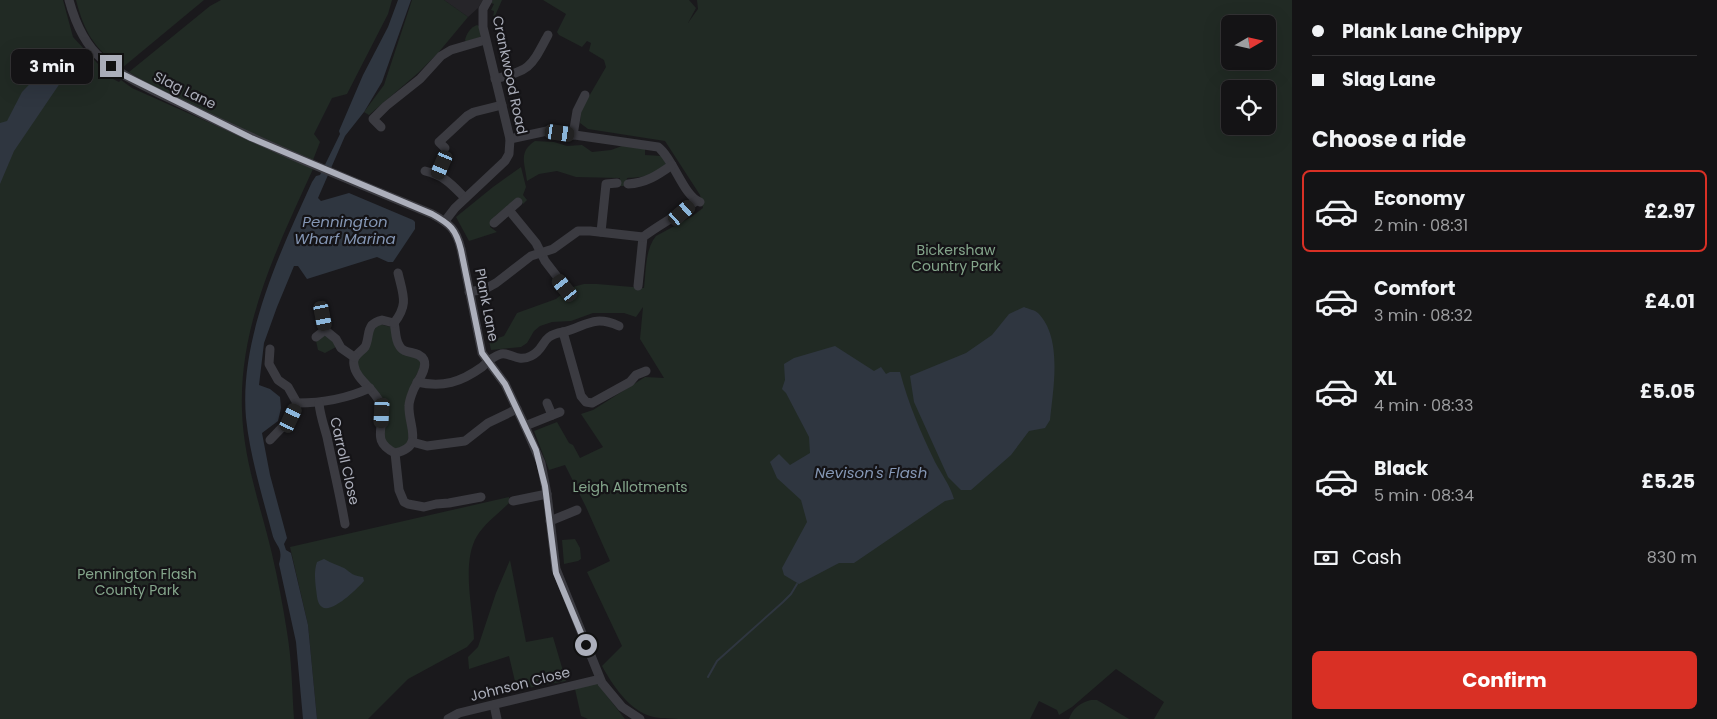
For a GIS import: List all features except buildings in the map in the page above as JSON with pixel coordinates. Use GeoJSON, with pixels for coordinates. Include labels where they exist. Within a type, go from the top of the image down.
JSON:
{"type":"FeatureCollection","features":[{"type":"Feature","properties":{"kind":"street","name":"Slag Lane"},"geometry":{"type":"LineString","coordinates":[[69,0],[78,26],[88,44],[101,58],[122,74],[221,124],[445,221]]}},
{"type":"Feature","properties":{"kind":"street","name":"Crankwood Road"},"geometry":{"type":"LineString","coordinates":[[445,221],[454,208],[506,161],[509,154],[510,139],[485,40],[482,18],[483,9],[488,0]]}},
{"type":"Feature","properties":{"kind":"street"},"geometry":{"type":"LineString","coordinates":[[495,79],[521,72],[528,68],[534,62],[548,35]]}},
{"type":"Feature","properties":{"kind":"street"},"geometry":{"type":"LineString","coordinates":[[381,127],[373,119],[420,79],[441,56],[451,50],[485,40]]}},
{"type":"Feature","properties":{"kind":"street"},"geometry":{"type":"LineString","coordinates":[[573,135],[577,111],[585,95]]}},
{"type":"Feature","properties":{"kind":"street"},"geometry":{"type":"LineString","coordinates":[[439,142],[467,116],[474,112],[502,105]]}},
{"type":"Feature","properties":{"kind":"street"},"geometry":{"type":"LineString","coordinates":[[469,292],[485,289],[496,283],[531,256],[553,249],[578,231],[642,237],[698,201],[692,197],[672,165],[658,148],[541,132],[510,139]]}},
{"type":"Feature","properties":{"kind":"street"},"geometry":{"type":"LineString","coordinates":[[438,174],[442,165]]}},
{"type":"Feature","properties":{"kind":"street"},"geometry":{"type":"LineString","coordinates":[[628,184],[638,183],[655,177],[672,165]]}},
{"type":"Feature","properties":{"kind":"street"},"geometry":{"type":"LineString","coordinates":[[425,171],[438,174],[446,179],[465,198]]}},
{"type":"Feature","properties":{"kind":"street"},"geometry":{"type":"LineString","coordinates":[[596,184],[616,183]]}},
{"type":"Feature","properties":{"kind":"street"},"geometry":{"type":"LineString","coordinates":[[601,232],[606,184]]}},
{"type":"Feature","properties":{"kind":"street"},"geometry":{"type":"LineString","coordinates":[[494,224],[518,202]]}},
{"type":"Feature","properties":{"kind":"street"},"geometry":{"type":"LineString","coordinates":[[509,210],[536,243],[540,253],[565,288]]}},
{"type":"Feature","properties":{"kind":"street","name":"Plank Lane"},"geometry":{"type":"LineString","coordinates":[[445,221],[458,236],[480,346],[488,362],[505,384],[540,464],[550,521],[556,573],[573,609],[600,679],[622,707],[640,719]]}},
{"type":"Feature","properties":{"kind":"street"},"geometry":{"type":"LineString","coordinates":[[638,286],[642,237]]}},
{"type":"Feature","properties":{"kind":"street"},"geometry":{"type":"LineString","coordinates":[[394,323],[382,320],[375,322],[371,327],[367,344],[354,357],[353,364],[355,370],[378,398],[382,413],[379,431],[381,443],[385,448],[395,453],[406,450],[412,442],[414,435],[409,407],[410,398],[425,365],[423,359],[416,354],[404,352],[397,340],[394,323],[402,312],[404,305],[398,274]]}},
{"type":"Feature","properties":{"kind":"street"},"geometry":{"type":"LineString","coordinates":[[323,316],[325,330],[336,339],[341,348],[354,357]]}},
{"type":"Feature","properties":{"kind":"street"},"geometry":{"type":"LineString","coordinates":[[418,382],[442,386],[466,376],[501,354],[521,358],[529,357],[535,353],[548,336],[593,322],[619,326]]}},
{"type":"Feature","properties":{"kind":"street"},"geometry":{"type":"LineString","coordinates":[[316,337],[325,330]]}},
{"type":"Feature","properties":{"kind":"street"},"geometry":{"type":"LineString","coordinates":[[563,332],[581,396],[586,402],[592,403],[630,382],[636,375],[646,371]]}},
{"type":"Feature","properties":{"kind":"street"},"geometry":{"type":"LineString","coordinates":[[270,348],[269,364],[278,380],[288,387],[298,403]]}},
{"type":"Feature","properties":{"kind":"street"},"geometry":{"type":"LineString","coordinates":[[298,403],[319,403],[354,395],[370,388]]}},
{"type":"Feature","properties":{"kind":"street"},"geometry":{"type":"LineString","coordinates":[[270,440],[291,418],[298,403]]}},
{"type":"Feature","properties":{"kind":"street","name":"Carroll Close"},"geometry":{"type":"LineString","coordinates":[[319,403],[333,470],[338,484],[345,524]]}},
{"type":"Feature","properties":{"kind":"street"},"geometry":{"type":"LineString","coordinates":[[525,426],[556,413],[547,403]]}},
{"type":"Feature","properties":{"kind":"street"},"geometry":{"type":"LineString","coordinates":[[412,442],[427,446],[466,441],[488,423],[517,409]]}},
{"type":"Feature","properties":{"kind":"street"},"geometry":{"type":"LineString","coordinates":[[395,453],[399,490],[404,502],[424,507],[436,504],[449,504],[469,496],[481,497]]}},
{"type":"Feature","properties":{"kind":"street"},"geometry":{"type":"LineString","coordinates":[[513,501],[546,494]]}},
{"type":"Feature","properties":{"kind":"street"},"geometry":{"type":"LineString","coordinates":[[550,521],[577,510]]}},
{"type":"Feature","properties":{"kind":"street","name":"Johnson Close"},"geometry":{"type":"LineString","coordinates":[[448,719],[459,713],[600,679]]}},
{"type":"Feature","properties":{"kind":"street"},"geometry":{"type":"LineString","coordinates":[[494,704],[497,719]]}},
{"type":"Feature","properties":{"kind":"shaded area"},"geometry":{"type":"Polygon","coordinates":[[[444,0],[483,0],[478,8],[468,17],[444,0]]]}},
{"type":"Feature","properties":{"kind":"green space","name":"Pennington Flash County Park"},"geometry":{"type":"Polygon","coordinates":[[[0,0],[63,0],[73,37],[111,78],[119,82],[121,80],[132,88],[313,169],[274,256],[263,286],[247,347],[243,378],[243,428],[253,483],[272,554],[284,612],[290,654],[294,719],[0,719],[0,0]]]}},
{"type":"Feature","properties":{"kind":"green space"},"geometry":{"type":"Polygon","coordinates":[[[76,0],[204,0],[122,68],[105,54],[92,39],[83,22],[76,0]]]}},
{"type":"Feature","properties":{"kind":"green space"},"geometry":{"type":"Polygon","coordinates":[[[221,0],[392,0],[388,14],[347,94],[332,98],[314,134],[320,142],[313,160],[174,99],[129,72],[210,6],[221,0]]]}},
{"type":"Feature","properties":{"kind":"green space"},"geometry":{"type":"Polygon","coordinates":[[[412,0],[444,0],[468,17],[438,53],[418,73],[369,115],[364,112],[384,85],[412,0]]]}},
{"type":"Feature","properties":{"kind":"green space"},"geometry":{"type":"Polygon","coordinates":[[[493,0],[502,0],[493,17],[494,11],[491,10],[494,4],[491,3],[493,0]]]}},
{"type":"Feature","properties":{"kind":"green space","name":"Bickershaw Country Park"},"geometry":{"type":"Polygon","coordinates":[[[543,0],[689,0],[696,8],[688,23],[698,9],[697,0],[1292,0],[1292,719],[1154,719],[1164,702],[1116,669],[1072,707],[1059,715],[1057,710],[1039,701],[1030,719],[679,719],[647,715],[627,701],[615,687],[602,666],[622,646],[587,572],[610,561],[565,465],[549,470],[534,431],[557,422],[580,458],[603,447],[581,414],[593,410],[645,377],[664,378],[640,339],[643,307],[636,317],[624,313],[593,313],[571,321],[552,322],[540,326],[534,331],[527,343],[521,347],[491,350],[489,341],[504,336],[517,313],[556,299],[569,288],[584,284],[597,284],[644,288],[648,254],[652,241],[656,236],[691,217],[703,208],[700,195],[665,141],[588,129],[580,123],[581,110],[606,67],[604,60],[589,51],[591,43],[587,41],[582,47],[559,35],[557,32],[566,14],[543,0]]]}},
{"type":"Feature","properties":{"kind":"green space"},"geometry":{"type":"Polygon","coordinates":[[[477,25],[481,34],[480,37],[466,42],[468,33],[477,25]]]}},
{"type":"Feature","properties":{"kind":"green space"},"geometry":{"type":"Polygon","coordinates":[[[535,141],[554,142],[567,146],[582,145],[592,152],[611,150],[622,146],[645,149],[645,155],[662,156],[666,164],[659,172],[654,174],[627,178],[626,186],[620,186],[620,178],[576,177],[557,171],[539,174],[527,181],[524,154],[526,149],[535,141]]]}},
{"type":"Feature","properties":{"kind":"green space"},"geometry":{"type":"Polygon","coordinates":[[[521,167],[526,187],[523,195],[527,200],[523,204],[518,198],[495,216],[490,227],[497,232],[469,241],[456,217],[521,167]]]}},
{"type":"Feature","properties":{"kind":"green space"},"geometry":{"type":"Polygon","coordinates":[[[379,324],[391,327],[393,340],[420,360],[420,367],[414,382],[407,445],[396,449],[384,442],[385,421],[358,369],[361,351],[367,339],[379,324]]]}},
{"type":"Feature","properties":{"kind":"green space"},"geometry":{"type":"Polygon","coordinates":[[[323,336],[330,336],[336,347],[325,353],[318,350],[316,341],[323,336]]]}},
{"type":"Feature","properties":{"kind":"green space"},"geometry":{"type":"Polygon","coordinates":[[[509,497],[509,503],[484,527],[472,547],[469,586],[474,639],[467,647],[408,679],[368,719],[317,719],[308,625],[290,547],[509,497]]]}},
{"type":"Feature","properties":{"kind":"green space"},"geometry":{"type":"Polygon","coordinates":[[[575,539],[580,548],[581,559],[564,564],[562,540],[575,539]]]}},
{"type":"Feature","properties":{"kind":"green space"},"geometry":{"type":"Polygon","coordinates":[[[510,560],[526,642],[553,637],[566,681],[517,690],[509,656],[469,669],[468,657],[478,647],[496,593],[510,560]]]}},
{"type":"Feature","properties":{"kind":"green space"},"geometry":{"type":"Polygon","coordinates":[[[597,683],[625,719],[588,719],[581,716],[575,689],[597,683]]]}},
{"type":"Feature","properties":{"kind":"green space"},"geometry":{"type":"Polygon","coordinates":[[[1091,700],[1097,700],[1129,719],[1069,719],[1077,706],[1091,700]]]}},
{"type":"Feature","properties":{"kind":"water","name":"Pennington Wharf Marina"},"geometry":{"type":"Polygon","coordinates":[[[398,0],[411,0],[382,82],[364,112],[345,136],[318,198],[321,201],[349,193],[413,220],[415,222],[415,229],[393,262],[377,257],[307,279],[298,266],[294,266],[264,343],[259,385],[270,389],[280,397],[281,408],[278,421],[262,433],[270,475],[287,538],[284,544],[286,550],[291,553],[308,625],[317,719],[303,719],[296,642],[279,564],[280,550],[273,538],[250,447],[246,418],[249,358],[255,327],[264,297],[287,237],[312,182],[316,176],[320,175],[340,134],[339,131],[363,75],[388,27],[398,0]]]}},
{"type":"Feature","properties":{"kind":"water"},"geometry":{"type":"Polygon","coordinates":[[[57,56],[73,64],[14,151],[0,184],[0,123],[7,121],[22,92],[57,56]]]}},
{"type":"Feature","properties":{"kind":"water","name":"Nevison's Flash"},"geometry":{"type":"Polygon","coordinates":[[[1024,307],[1038,313],[1046,324],[1051,336],[1054,350],[1054,379],[1050,420],[1045,428],[1029,431],[1011,455],[971,490],[961,490],[948,477],[914,402],[910,376],[966,353],[992,335],[1009,314],[1024,307]]]}},
{"type":"Feature","properties":{"kind":"water","name":"Nevison's Flash"},"geometry":{"type":"Polygon","coordinates":[[[835,346],[874,371],[881,367],[886,374],[900,372],[920,429],[954,499],[945,501],[854,563],[839,563],[799,584],[784,575],[782,568],[807,522],[801,500],[777,478],[770,462],[779,454],[790,465],[810,453],[809,437],[786,393],[782,389],[785,380],[784,364],[794,358],[835,346]]]}},
{"type":"Feature","properties":{"kind":"water"},"geometry":{"type":"Polygon","coordinates":[[[324,559],[354,575],[363,577],[364,581],[338,604],[326,608],[320,606],[318,602],[315,578],[317,562],[324,559]]]}},
{"type":"Feature","properties":{"kind":"waterway"},"geometry":{"type":"LineString","coordinates":[[708,677],[717,661],[783,602],[797,584]]}},
{"type":"Feature","properties":{"kind":"route"},"geometry":{"type":"LineString","coordinates":[[111,66],[122,74],[221,124],[432,214],[453,228],[458,236],[482,353],[505,384],[536,450],[543,475],[556,573],[573,609],[586,645]]}},
{"type":"Feature","properties":{"kind":"park label","name":"Leigh Allotments"},"geometry":{"type":"Point","coordinates":[630,487]}}]}
